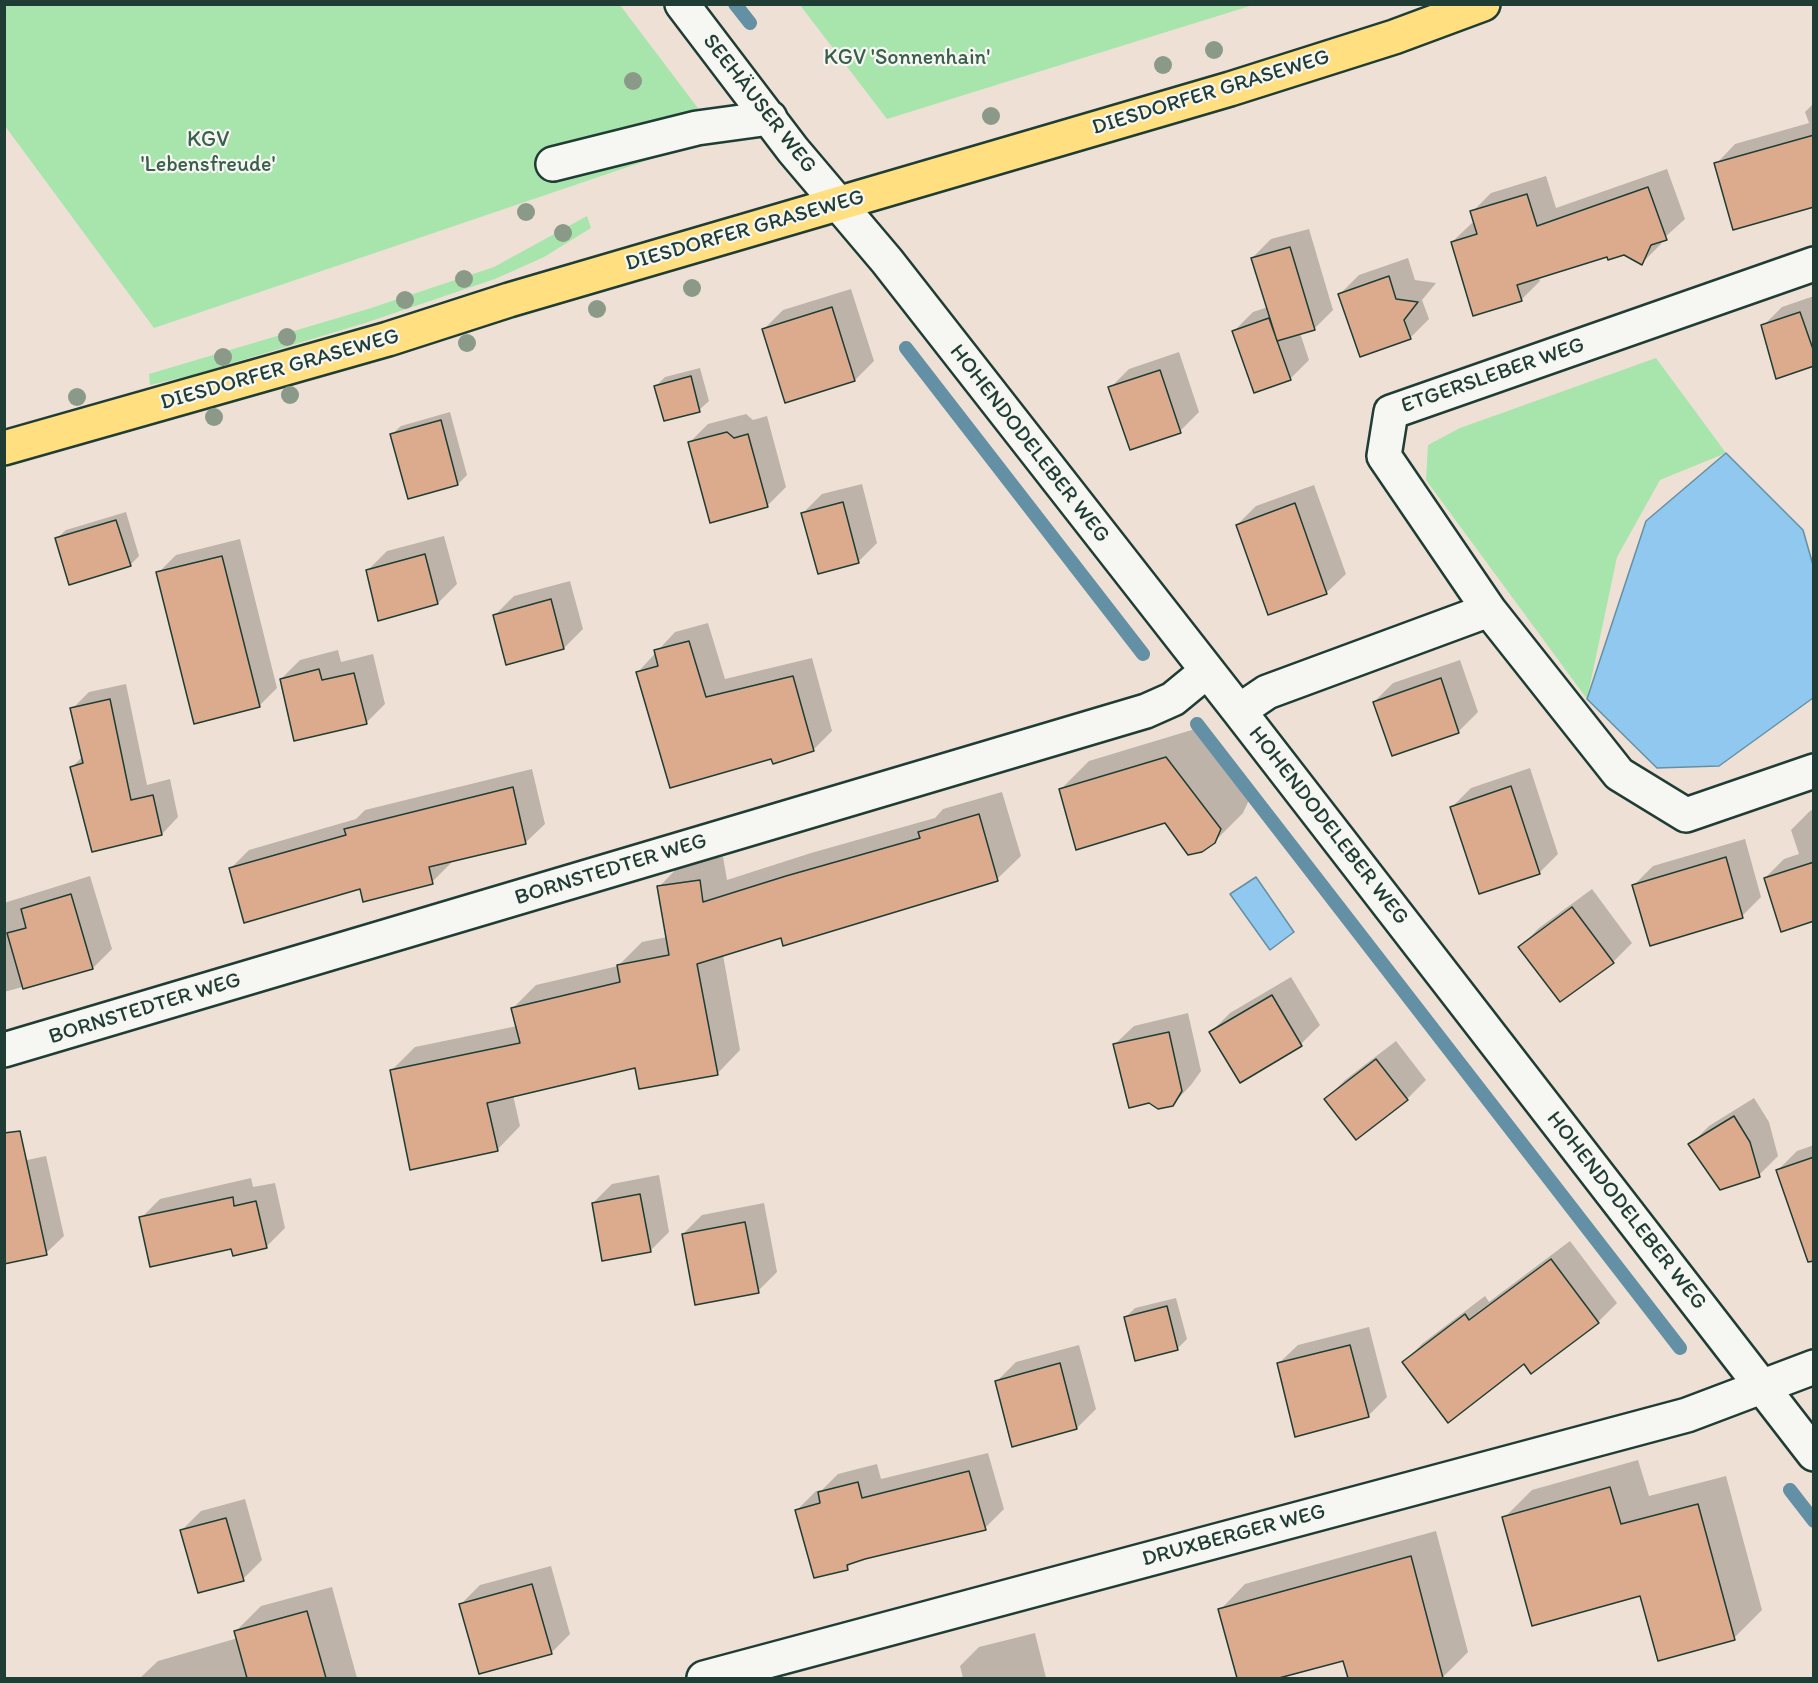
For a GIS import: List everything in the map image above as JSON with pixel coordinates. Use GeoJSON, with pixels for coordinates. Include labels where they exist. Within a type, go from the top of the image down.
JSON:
{"type":"FeatureCollection","features":[{"type":"Feature","properties":{"kind":"main road","name":"DIESDORFER GRASEWEG"},"geometry":{"type":"LineString","coordinates":[[4,448],[377,343],[509,300],[1230,89],[1394,37],[1483,4]]}},
{"type":"Feature","properties":{"kind":"street","name":"SEEHÄUSER WEG"},"geometry":{"type":"LineString","coordinates":[[682,4],[837,204]]}},
{"type":"Feature","properties":{"kind":"street"},"geometry":{"type":"LineString","coordinates":[[554,164],[696,128],[770,118]]}},
{"type":"Feature","properties":{"kind":"street","name":"HOHENDODELEBER WEG"},"geometry":{"type":"LineString","coordinates":[[837,204],[887,261],[1239,711],[1814,1454]]}},
{"type":"Feature","properties":{"kind":"street","name":"ETGERSLEBER WEG"},"geometry":{"type":"LineString","coordinates":[[1814,264],[1391,412],[1384,456],[1489,610],[1619,774],[1686,815],[1814,771]]}},
{"type":"Feature","properties":{"kind":"street"},"geometry":{"type":"LineString","coordinates":[[1239,711],[1267,692],[1489,610]]}},
{"type":"Feature","properties":{"kind":"street","name":"BORNSTEDTER WEG"},"geometry":{"type":"LineString","coordinates":[[4,1050],[1146,711],[1173,699],[1207,671]]}},
{"type":"Feature","properties":{"kind":"street","name":"DRUXBERGER WEG"},"geometry":{"type":"LineString","coordinates":[[704,1678],[1687,1415],[1814,1367]]}},
{"type":"Feature","properties":{"kind":"green space","name":"KGV 'Lebensfreude'"},"geometry":{"type":"Polygon","coordinates":[[[4,5],[620,5],[719,136],[154,328],[5,126],[4,5]]]}},
{"type":"Feature","properties":{"kind":"green space","name":"KGV 'Sonnenhain'"},"geometry":{"type":"Polygon","coordinates":[[[800,5],[1253,5],[887,119],[800,5]]]}},
{"type":"Feature","properties":{"kind":"green space"},"geometry":{"type":"Polygon","coordinates":[[[587,216],[591,228],[544,257],[495,279],[365,323],[193,375],[150,385],[149,374],[368,309],[494,267],[587,216]]]}},
{"type":"Feature","properties":{"kind":"green space"},"geometry":{"type":"Polygon","coordinates":[[[1656,358],[1726,453],[1660,480],[1617,557],[1587,699],[1426,480],[1428,445],[1460,428],[1656,358]]]}},
{"type":"Feature","properties":{"kind":"water"},"geometry":{"type":"Polygon","coordinates":[[[1726,453],[1803,530],[1813,565],[1813,698],[1719,766],[1657,768],[1587,699],[1646,521],[1726,453]]]}},
{"type":"Feature","properties":{"kind":"water"},"geometry":{"type":"Polygon","coordinates":[[[1256,877],[1294,932],[1270,950],[1230,894],[1256,877]]]}},
{"type":"Feature","properties":{"kind":"building"},"geometry":{"type":"Polygon","coordinates":[[[1814,135],[1814,207],[1733,230],[1714,163],[1814,135]]]}},
{"type":"Feature","properties":{"kind":"building"},"geometry":{"type":"Polygon","coordinates":[[[1648,187],[1667,240],[1651,245],[1642,265],[1624,255],[1608,260],[1607,257],[1517,285],[1522,301],[1473,316],[1451,242],[1477,234],[1470,211],[1527,194],[1537,226],[1648,187]]]}},
{"type":"Feature","properties":{"kind":"building"},"geometry":{"type":"Polygon","coordinates":[[[1290,247],[1315,330],[1277,341],[1251,258],[1290,247]]]}},
{"type":"Feature","properties":{"kind":"building"},"geometry":{"type":"Polygon","coordinates":[[[1389,276],[1396,299],[1418,302],[1404,320],[1411,339],[1360,357],[1338,294],[1389,276]]]}},
{"type":"Feature","properties":{"kind":"building"},"geometry":{"type":"Polygon","coordinates":[[[832,307],[855,381],[785,403],[762,329],[832,307]]]}},
{"type":"Feature","properties":{"kind":"building"},"geometry":{"type":"Polygon","coordinates":[[[1800,312],[1814,352],[1814,366],[1776,379],[1761,325],[1800,312]]]}},
{"type":"Feature","properties":{"kind":"building"},"geometry":{"type":"Polygon","coordinates":[[[1269,318],[1291,380],[1254,393],[1232,331],[1269,318]]]}},
{"type":"Feature","properties":{"kind":"building"},"geometry":{"type":"Polygon","coordinates":[[[1160,370],[1181,433],[1130,450],[1108,387],[1160,370]]]}},
{"type":"Feature","properties":{"kind":"building"},"geometry":{"type":"Polygon","coordinates":[[[691,376],[700,412],[664,421],[654,386],[691,376]]]}},
{"type":"Feature","properties":{"kind":"building"},"geometry":{"type":"Polygon","coordinates":[[[441,420],[458,485],[408,499],[390,434],[441,420]]]}},
{"type":"Feature","properties":{"kind":"building"},"geometry":{"type":"Polygon","coordinates":[[[727,432],[734,438],[748,434],[768,507],[710,523],[688,442],[727,432]]]}},
{"type":"Feature","properties":{"kind":"building"},"geometry":{"type":"Polygon","coordinates":[[[843,502],[859,563],[818,574],[801,513],[843,502]]]}},
{"type":"Feature","properties":{"kind":"building"},"geometry":{"type":"Polygon","coordinates":[[[1295,503],[1327,594],[1268,615],[1236,525],[1295,503]]]}},
{"type":"Feature","properties":{"kind":"building"},"geometry":{"type":"Polygon","coordinates":[[[116,520],[131,566],[69,585],[55,538],[116,520]]]}},
{"type":"Feature","properties":{"kind":"building"},"geometry":{"type":"Polygon","coordinates":[[[425,554],[438,604],[378,621],[366,570],[425,554]]]}},
{"type":"Feature","properties":{"kind":"building"},"geometry":{"type":"Polygon","coordinates":[[[222,556],[260,707],[194,724],[156,572],[222,556]]]}},
{"type":"Feature","properties":{"kind":"building"},"geometry":{"type":"Polygon","coordinates":[[[551,599],[564,649],[506,665],[493,615],[551,599]]]}},
{"type":"Feature","properties":{"kind":"building"},"geometry":{"type":"Polygon","coordinates":[[[689,641],[706,697],[793,676],[814,751],[773,764],[771,759],[670,788],[636,672],[658,666],[654,650],[689,641]]]}},
{"type":"Feature","properties":{"kind":"building"},"geometry":{"type":"Polygon","coordinates":[[[319,669],[322,680],[354,673],[367,724],[294,741],[280,679],[319,669]]]}},
{"type":"Feature","properties":{"kind":"building"},"geometry":{"type":"Polygon","coordinates":[[[1441,678],[1459,733],[1392,756],[1373,702],[1441,678]]]}},
{"type":"Feature","properties":{"kind":"building"},"geometry":{"type":"Polygon","coordinates":[[[110,699],[131,800],[153,795],[162,835],[92,852],[70,767],[83,763],[70,708],[110,699]]]}},
{"type":"Feature","properties":{"kind":"building"},"geometry":{"type":"Polygon","coordinates":[[[1166,757],[1221,829],[1215,843],[1202,852],[1188,855],[1165,823],[1076,850],[1059,789],[1166,757]]]}},
{"type":"Feature","properties":{"kind":"building"},"geometry":{"type":"Polygon","coordinates":[[[1511,786],[1540,874],[1479,894],[1450,807],[1511,786]]]}},
{"type":"Feature","properties":{"kind":"building"},"geometry":{"type":"Polygon","coordinates":[[[513,787],[526,844],[429,867],[433,884],[363,902],[360,889],[244,923],[229,868],[346,835],[344,829],[513,787]]]}},
{"type":"Feature","properties":{"kind":"building"},"geometry":{"type":"Polygon","coordinates":[[[979,814],[998,881],[783,946],[781,938],[697,964],[718,1075],[639,1089],[635,1068],[487,1103],[498,1151],[410,1170],[390,1070],[520,1043],[511,1008],[620,982],[617,965],[669,955],[657,886],[700,880],[703,902],[920,838],[918,832],[979,814]]]}},
{"type":"Feature","properties":{"kind":"building"},"geometry":{"type":"Polygon","coordinates":[[[1726,857],[1743,918],[1650,946],[1632,885],[1726,857]]]}},
{"type":"Feature","properties":{"kind":"building"},"geometry":{"type":"Polygon","coordinates":[[[1814,862],[1814,921],[1781,932],[1764,878],[1814,862]]]}},
{"type":"Feature","properties":{"kind":"building"},"geometry":{"type":"Polygon","coordinates":[[[71,894],[93,969],[23,989],[7,933],[26,928],[21,909],[71,894]]]}},
{"type":"Feature","properties":{"kind":"building"},"geometry":{"type":"Polygon","coordinates":[[[1572,907],[1614,963],[1560,1002],[1518,947],[1572,907]]]}},
{"type":"Feature","properties":{"kind":"building"},"geometry":{"type":"Polygon","coordinates":[[[1272,995],[1302,1046],[1240,1083],[1209,1032],[1272,995]]]}},
{"type":"Feature","properties":{"kind":"building"},"geometry":{"type":"Polygon","coordinates":[[[1169,1032],[1182,1091],[1173,1106],[1158,1109],[1149,1103],[1129,1108],[1113,1044],[1169,1032]]]}},
{"type":"Feature","properties":{"kind":"building"},"geometry":{"type":"Polygon","coordinates":[[[1376,1059],[1408,1100],[1356,1140],[1324,1099],[1376,1059]]]}},
{"type":"Feature","properties":{"kind":"building"},"geometry":{"type":"Polygon","coordinates":[[[1734,1116],[1750,1142],[1760,1177],[1720,1190],[1688,1144],[1734,1116]]]}},
{"type":"Feature","properties":{"kind":"building"},"geometry":{"type":"Polygon","coordinates":[[[20,1131],[47,1255],[4,1264],[4,1133],[20,1131]]]}},
{"type":"Feature","properties":{"kind":"building"},"geometry":{"type":"Polygon","coordinates":[[[1814,1157],[1814,1261],[1808,1262],[1776,1170],[1814,1157]]]}},
{"type":"Feature","properties":{"kind":"building"},"geometry":{"type":"Polygon","coordinates":[[[640,1194],[651,1252],[602,1261],[592,1203],[640,1194]]]}},
{"type":"Feature","properties":{"kind":"building"},"geometry":{"type":"Polygon","coordinates":[[[233,1197],[234,1206],[256,1201],[267,1248],[233,1256],[231,1249],[150,1267],[139,1217],[233,1197]]]}},
{"type":"Feature","properties":{"kind":"building"},"geometry":{"type":"Polygon","coordinates":[[[745,1222],[759,1293],[695,1305],[682,1234],[745,1222]]]}},
{"type":"Feature","properties":{"kind":"building"},"geometry":{"type":"Polygon","coordinates":[[[1551,1259],[1599,1323],[1531,1374],[1524,1364],[1448,1423],[1402,1362],[1465,1314],[1469,1320],[1551,1259]]]}},
{"type":"Feature","properties":{"kind":"building"},"geometry":{"type":"Polygon","coordinates":[[[1167,1306],[1178,1350],[1135,1361],[1124,1317],[1167,1306]]]}},
{"type":"Feature","properties":{"kind":"building"},"geometry":{"type":"Polygon","coordinates":[[[1350,1345],[1369,1417],[1295,1437],[1277,1363],[1350,1345]]]}},
{"type":"Feature","properties":{"kind":"building"},"geometry":{"type":"Polygon","coordinates":[[[1060,1363],[1077,1429],[1012,1447],[995,1381],[1060,1363]]]}},
{"type":"Feature","properties":{"kind":"building"},"geometry":{"type":"Polygon","coordinates":[[[969,1471],[986,1530],[865,1559],[847,1565],[848,1570],[814,1578],[795,1510],[820,1503],[818,1492],[858,1482],[862,1498],[969,1471]]]}},
{"type":"Feature","properties":{"kind":"building"},"geometry":{"type":"Polygon","coordinates":[[[1610,1487],[1621,1524],[1698,1504],[1735,1640],[1658,1661],[1640,1596],[1532,1626],[1502,1517],[1610,1487]]]}},
{"type":"Feature","properties":{"kind":"building"},"geometry":{"type":"Polygon","coordinates":[[[226,1518],[244,1581],[198,1593],[180,1530],[226,1518]]]}},
{"type":"Feature","properties":{"kind":"building"},"geometry":{"type":"Polygon","coordinates":[[[1411,1556],[1443,1678],[1348,1678],[1343,1661],[1279,1678],[1237,1678],[1218,1609],[1411,1556]]]}},
{"type":"Feature","properties":{"kind":"building"},"geometry":{"type":"Polygon","coordinates":[[[532,1584],[552,1654],[479,1674],[459,1604],[532,1584]]]}},
{"type":"Feature","properties":{"kind":"building"},"geometry":{"type":"Polygon","coordinates":[[[307,1611],[326,1678],[247,1678],[234,1631],[307,1611]]]}},
{"type":"Feature","properties":{"kind":"waterway"},"geometry":{"type":"LineString","coordinates":[[735,4],[750,23]]}},
{"type":"Feature","properties":{"kind":"waterway"},"geometry":{"type":"LineString","coordinates":[[906,348],[1143,654]]}},
{"type":"Feature","properties":{"kind":"waterway"},"geometry":{"type":"LineString","coordinates":[[1197,724],[1680,1348]]}},
{"type":"Feature","properties":{"kind":"waterway"},"geometry":{"type":"LineString","coordinates":[[1790,1490],[1814,1521]]}}]}
